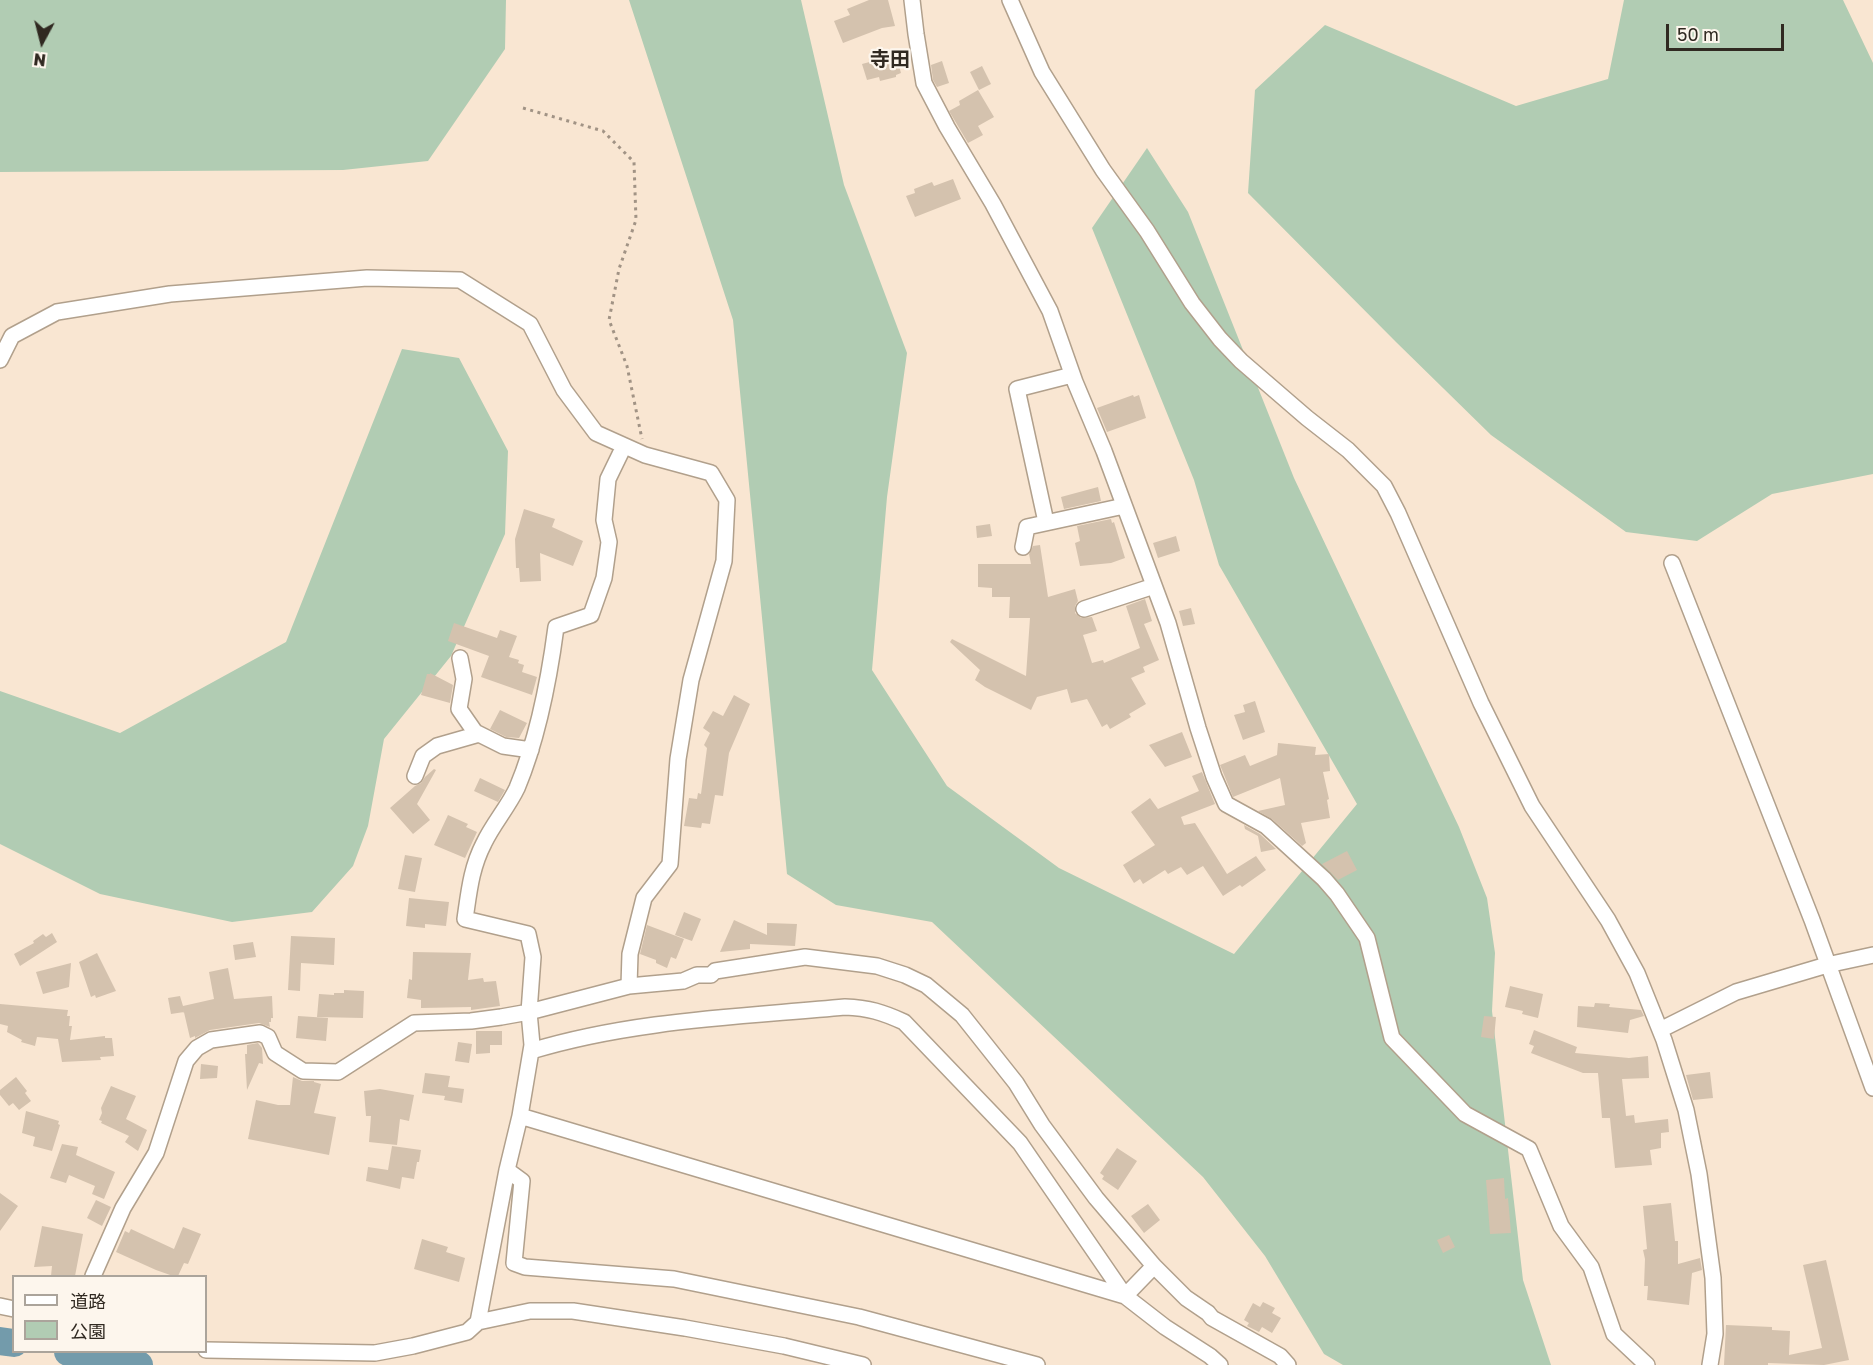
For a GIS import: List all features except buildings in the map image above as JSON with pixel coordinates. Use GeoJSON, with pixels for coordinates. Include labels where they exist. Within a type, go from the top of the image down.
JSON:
{"type":"FeatureCollection","features":[{"type":"Feature","properties":{"kind":"street"},"geometry":{"type":"LineString","coordinates":[[912,0],[915,34],[924,83],[947,128],[993,204],[1050,311],[1072,375],[1168,623],[1201,738],[1226,804],[1266,826],[1324,879],[1337,894],[1367,938],[1392,1038],[1465,1114],[1529,1149],[1561,1226],[1591,1267],[1614,1334],[1647,1365]]}},
{"type":"Feature","properties":{"kind":"street"},"geometry":{"type":"LineString","coordinates":[[1010,0],[1042,72],[1102,170],[1147,231],[1192,303],[1220,339],[1241,361],[1348,450],[1384,486],[1481,703],[1532,806],[1608,920],[1637,973],[1665,1040],[1686,1110],[1699,1174],[1713,1278],[1715,1334],[1710,1365]]}},
{"type":"Feature","properties":{"kind":"street"},"geometry":{"type":"LineString","coordinates":[[0,360],[12,336],[57,312],[170,294],[355,279],[460,280],[530,324],[564,390],[596,433],[645,455],[711,473],[727,500],[724,561],[691,680],[678,759],[670,864],[644,898],[630,954],[629,986]]}},
{"type":"Feature","properties":{"kind":"street"},"geometry":{"type":"LineString","coordinates":[[1046,522],[1017,389],[1072,375]]}},
{"type":"Feature","properties":{"kind":"street"},"geometry":{"type":"LineString","coordinates":[[478,1322],[531,1052],[529,1012],[533,957],[528,934],[465,919],[471,872],[484,843],[516,790],[531,750],[550,669],[556,627],[591,615],[604,578],[609,542],[604,520],[608,479],[624,446]]}},
{"type":"Feature","properties":{"kind":"street"},"geometry":{"type":"LineString","coordinates":[[1023,547],[1027,527],[1124,506]]}},
{"type":"Feature","properties":{"kind":"street"},"geometry":{"type":"LineString","coordinates":[[1672,563],[1812,920],[1873,1088]]}},
{"type":"Feature","properties":{"kind":"street"},"geometry":{"type":"LineString","coordinates":[[1084,609],[1154,586]]}},
{"type":"Feature","properties":{"kind":"street"},"geometry":{"type":"LineString","coordinates":[[460,658],[464,679],[459,709],[475,732],[502,746],[531,750]]}},
{"type":"Feature","properties":{"kind":"street"},"geometry":{"type":"LineString","coordinates":[[415,776],[423,756],[437,746],[479,734]]}},
{"type":"Feature","properties":{"kind":"street"},"geometry":{"type":"LineString","coordinates":[[1660,1030],[1736,992],[1873,954]]}},
{"type":"Feature","properties":{"kind":"street"},"geometry":{"type":"LineString","coordinates":[[93,1275],[123,1208],[156,1153],[186,1061],[197,1048],[212,1040],[260,1033],[268,1037],[275,1053],[303,1071],[338,1072],[414,1023],[471,1021],[529,1012],[629,986],[683,981],[697,975],[711,975],[715,971],[805,957],[877,966],[905,975],[926,985],[962,1015],[1016,1083],[1042,1125],[1096,1198],[1154,1266],[1186,1298],[1212,1318],[1283,1362]]}},
{"type":"Feature","properties":{"kind":"street"},"geometry":{"type":"LineString","coordinates":[[531,1052],[570,1039],[627,1028],[845,1007],[879,1010],[904,1022],[1020,1143],[1125,1296],[1220,1365]]}},
{"type":"Feature","properties":{"kind":"street"},"geometry":{"type":"LineString","coordinates":[[520,1116],[1125,1296]]}},
{"type":"Feature","properties":{"kind":"street"},"geometry":{"type":"LineString","coordinates":[[507,1170],[522,1181],[514,1263],[525,1267],[674,1279],[859,1317],[1037,1365]]}},
{"type":"Feature","properties":{"kind":"street"},"geometry":{"type":"LineString","coordinates":[[1125,1296],[1154,1266]]}},
{"type":"Feature","properties":{"kind":"street"},"geometry":{"type":"LineString","coordinates":[[207,1350],[310,1359],[375,1353],[467,1332],[478,1322],[530,1311],[573,1311],[784,1346],[863,1365]]}},
{"type":"Feature","properties":{"kind":"path"},"geometry":{"type":"LineString","coordinates":[[523,108],[603,132],[634,162],[636,220],[619,268],[609,320],[627,366],[645,455]]}},
{"type":"Feature","properties":{"kind":"green space"},"geometry":{"type":"Polygon","coordinates":[[[0,0],[506,0],[505,49],[428,161],[343,170],[0,172],[0,0]]]}},
{"type":"Feature","properties":{"kind":"green space"},"geometry":{"type":"Polygon","coordinates":[[[629,0],[801,0],[844,185],[907,353],[887,497],[872,670],[947,786],[1059,868],[1234,954],[1357,804],[1219,565],[1194,480],[1092,228],[1147,148],[1188,212],[1294,478],[1459,827],[1487,898],[1495,953],[1492,1011],[1523,1280],[1551,1365],[1343,1365],[1324,1354],[1265,1256],[1203,1177],[932,922],[836,905],[787,874],[733,320],[629,0]]]}},
{"type":"Feature","properties":{"kind":"green space"},"geometry":{"type":"Polygon","coordinates":[[[1624,0],[1843,0],[1873,63],[1873,474],[1772,494],[1697,541],[1626,532],[1491,435],[1248,193],[1255,90],[1325,25],[1516,106],[1608,79],[1624,0]]]}},
{"type":"Feature","properties":{"kind":"green space"},"geometry":{"type":"Polygon","coordinates":[[[402,349],[459,358],[508,451],[505,534],[451,656],[384,739],[368,826],[353,866],[312,912],[232,922],[100,894],[0,844],[0,691],[120,733],[286,642],[402,349]]]}},
{"type":"Feature","properties":{"kind":"waterway"},"geometry":{"type":"LineString","coordinates":[[0,1341],[12,1343]]}},
{"type":"Feature","properties":{"kind":"waterway"},"geometry":{"type":"LineString","coordinates":[[73,1353],[139,1365]]}},
{"type":"Feature","properties":{"kind":"district","name":"寺田"},"geometry":{"type":"Point","coordinates":[890,60]}}]}
